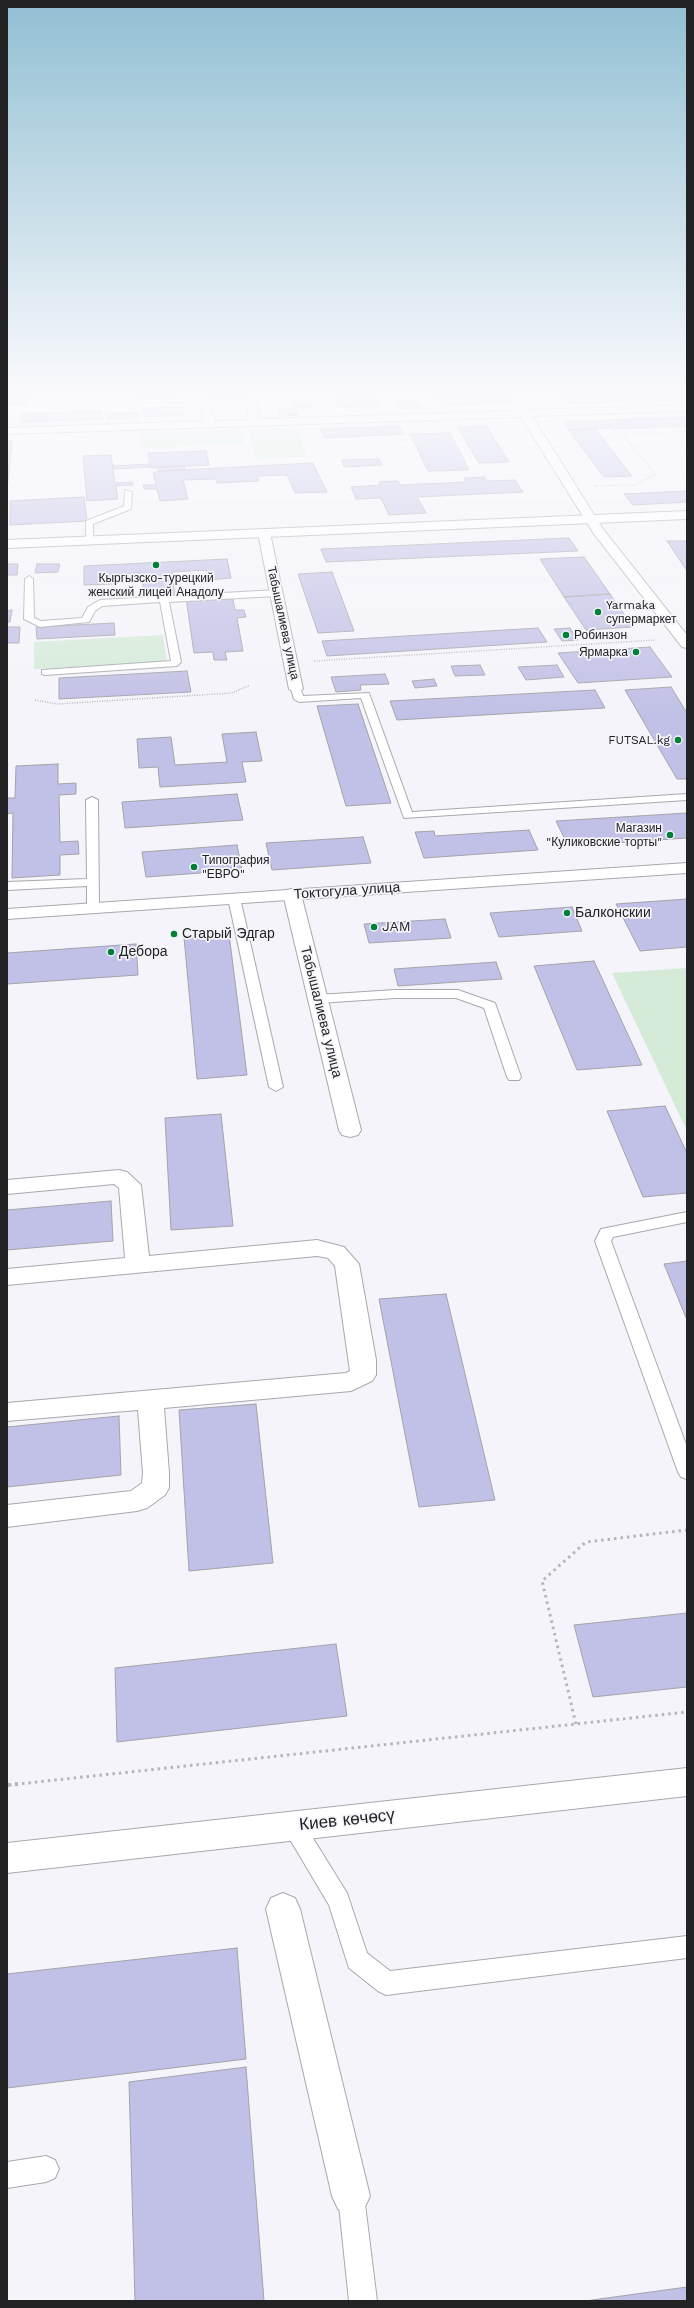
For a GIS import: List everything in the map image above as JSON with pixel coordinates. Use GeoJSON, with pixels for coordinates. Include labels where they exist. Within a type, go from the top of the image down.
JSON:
{"type":"FeatureCollection","features":[{"type":"Feature","properties":{"kind":"street"},"geometry":{"type":"LineString","coordinates":[[579,500],[590,519],[685,641]]}},
{"type":"Feature","properties":{"kind":"street"},"geometry":{"type":"LineString","coordinates":[[7,544],[687,515]]}},
{"type":"Feature","properties":{"kind":"street","name":"Табышалиева улица"},"geometry":{"type":"LineString","coordinates":[[264,533],[296,689]]}},
{"type":"Feature","properties":{"kind":"street","name":"Токтогула улица"},"geometry":{"type":"LineString","coordinates":[[7,914],[687,868]]}},
{"type":"Feature","properties":{"kind":"street","name":"Табышалиева улица"},"geometry":{"type":"LineString","coordinates":[[292,894],[350,1130]]}},
{"type":"Feature","properties":{"kind":"street"},"geometry":{"type":"LineString","coordinates":[[7,1187],[119,1177],[130,1185],[138,1265]]}},
{"type":"Feature","properties":{"kind":"street"},"geometry":{"type":"LineString","coordinates":[[7,1277],[317,1248],[336,1252],[347,1264],[363,1360],[363,1375],[351,1382],[7,1412]]}},
{"type":"Feature","properties":{"kind":"street"},"geometry":{"type":"LineString","coordinates":[[7,1516],[137,1501],[155,1488],[156,1473],[150,1399]]}},
{"type":"Feature","properties":{"kind":"street","name":"Киев көчөсү"},"geometry":{"type":"LineString","coordinates":[[7,1858],[687,1782]]}},
{"type":"Feature","properties":{"kind":"street"},"geometry":{"type":"LineString","coordinates":[[283,1909],[351,2196]]}},
{"type":"Feature","properties":{"kind":"lane"},"geometry":{"type":"LineString","coordinates":[[89,540],[89,523],[128,507],[128,500]]}},
{"type":"Feature","properties":{"kind":"lane"},"geometry":{"type":"LineString","coordinates":[[29,579],[29,619],[40,624],[86,620],[91,609],[100,603],[276,592]]}},
{"type":"Feature","properties":{"kind":"lane"},"geometry":{"type":"LineString","coordinates":[[44,672],[174,664],[176,662],[164,598]]}},
{"type":"Feature","properties":{"kind":"lane"},"geometry":{"type":"LineString","coordinates":[[296,689],[299,699],[365,695],[408,816],[687,797]]}},
{"type":"Feature","properties":{"kind":"lane"},"geometry":{"type":"LineString","coordinates":[[92,800],[93,908]]}},
{"type":"Feature","properties":{"kind":"lane"},"geometry":{"type":"LineString","coordinates":[[7,886],[93,882]]}},
{"type":"Feature","properties":{"kind":"lane"},"geometry":{"type":"LineString","coordinates":[[234,898],[276,1087]]}},
{"type":"Feature","properties":{"kind":"lane"},"geometry":{"type":"LineString","coordinates":[[318,999],[395,994],[458,994],[490,1006],[514,1077]]}},
{"type":"Feature","properties":{"kind":"lane"},"geometry":{"type":"LineString","coordinates":[[687,1216],[607,1233],[603,1241],[687,1472]]}},
{"type":"Feature","properties":{"kind":"lane"},"geometry":{"type":"LineString","coordinates":[[292,1826],[339,1901],[357,1960],[386,1983],[687,1947]]}},
{"type":"Feature","properties":{"kind":"lane"},"geometry":{"type":"LineString","coordinates":[[7,2175],[46,2169]]}},
{"type":"Feature","properties":{"kind":"lane"},"geometry":{"type":"LineString","coordinates":[[351,2196],[363,2301]]}},
{"type":"Feature","properties":{"kind":"path"},"geometry":{"type":"LineString","coordinates":[[291,662],[685,641]]}},
{"type":"Feature","properties":{"kind":"path"},"geometry":{"type":"LineString","coordinates":[[35,700],[57,704],[232,693],[250,685]]}},
{"type":"Feature","properties":{"kind":"path"},"geometry":{"type":"LineString","coordinates":[[576,1724],[542,1581],[586,1542],[687,1530]]}},
{"type":"Feature","properties":{"kind":"path"},"geometry":{"type":"LineString","coordinates":[[7,1785],[687,1712]]}},
{"type":"Feature","properties":{"kind":"green space"},"geometry":{"type":"Polygon","coordinates":[[[163,635],[167,662],[34,669],[34,642],[163,635]]]}},
{"type":"Feature","properties":{"kind":"green space"},"geometry":{"type":"Polygon","coordinates":[[[687,968],[687,1131],[612,973],[687,968]]]}},
{"type":"Feature","properties":{"kind":"building"},"geometry":{"type":"Polygon","coordinates":[[[84,500],[87,521],[10,525],[10,501],[84,500]]]}},
{"type":"Feature","properties":{"kind":"building"},"geometry":{"type":"Polygon","coordinates":[[[87,500],[107,500],[87,501],[87,500]]]}},
{"type":"Feature","properties":{"kind":"building"},"geometry":{"type":"Polygon","coordinates":[[[160,500],[178,500],[160,501],[160,500]]]}},
{"type":"Feature","properties":{"kind":"building"},"geometry":{"type":"Polygon","coordinates":[[[382,500],[419,500],[426,513],[389,515],[382,500]]]}},
{"type":"Feature","properties":{"kind":"building"},"geometry":{"type":"Polygon","coordinates":[[[629,500],[687,500],[687,502],[633,505],[629,500]]]}},
{"type":"Feature","properties":{"kind":"building"},"geometry":{"type":"Polygon","coordinates":[[[569,538],[578,551],[326,562],[321,549],[569,538]]]}},
{"type":"Feature","properties":{"kind":"building"},"geometry":{"type":"Polygon","coordinates":[[[667,541],[687,541],[687,571],[667,541]]]}},
{"type":"Feature","properties":{"kind":"building"},"geometry":{"type":"Polygon","coordinates":[[[584,557],[610,594],[564,597],[540,559],[584,557]]]}},
{"type":"Feature","properties":{"kind":"building","name":"Кыргызско-турецкий женский лицей Анадолу"},"geometry":{"type":"Polygon","coordinates":[[[227,559],[231,578],[208,580],[206,570],[172,572],[175,597],[144,599],[142,573],[111,574],[112,584],[84,585],[84,566],[227,559]]]}},
{"type":"Feature","properties":{"kind":"building"},"geometry":{"type":"Polygon","coordinates":[[[7,564],[18,564],[17,575],[7,575],[7,564]]]}},
{"type":"Feature","properties":{"kind":"building"},"geometry":{"type":"Polygon","coordinates":[[[37,564],[60,564],[58,572],[35,573],[37,564]]]}},
{"type":"Feature","properties":{"kind":"building"},"geometry":{"type":"Polygon","coordinates":[[[332,572],[354,631],[318,633],[298,574],[332,572]]]}},
{"type":"Feature","properties":{"kind":"building","name":"Yarmaka супермаркет"},"geometry":{"type":"Polygon","coordinates":[[[610,594],[633,627],[586,630],[564,597],[610,594]]]}},
{"type":"Feature","properties":{"kind":"building"},"geometry":{"type":"Polygon","coordinates":[[[232,596],[235,610],[244,610],[246,617],[237,618],[243,651],[225,652],[227,660],[214,660],[213,652],[194,653],[186,598],[232,596]]]}},
{"type":"Feature","properties":{"kind":"building"},"geometry":{"type":"Polygon","coordinates":[[[12,610],[10,622],[7,622],[7,611],[12,610]]]}},
{"type":"Feature","properties":{"kind":"building"},"geometry":{"type":"Polygon","coordinates":[[[114,623],[115,635],[37,639],[36,627],[114,623]]]}},
{"type":"Feature","properties":{"kind":"building"},"geometry":{"type":"Polygon","coordinates":[[[7,627],[20,627],[19,643],[7,643],[7,627]]]}},
{"type":"Feature","properties":{"kind":"building"},"geometry":{"type":"Polygon","coordinates":[[[538,628],[547,642],[327,656],[322,641],[538,628]]]}},
{"type":"Feature","properties":{"kind":"building","name":"Робинзон"},"geometry":{"type":"Polygon","coordinates":[[[570,628],[578,640],[562,641],[554,629],[570,628]]]}},
{"type":"Feature","properties":{"kind":"building"},"geometry":{"type":"Polygon","coordinates":[[[650,647],[672,677],[578,683],[558,653],[650,647]]]}},
{"type":"Feature","properties":{"kind":"building"},"geometry":{"type":"Polygon","coordinates":[[[480,665],[485,675],[455,676],[451,666],[480,665]]]}},
{"type":"Feature","properties":{"kind":"building"},"geometry":{"type":"Polygon","coordinates":[[[557,665],[564,677],[526,680],[518,667],[557,665]]]}},
{"type":"Feature","properties":{"kind":"building"},"geometry":{"type":"Polygon","coordinates":[[[187,671],[191,692],[59,699],[59,678],[187,671]]]}},
{"type":"Feature","properties":{"kind":"building"},"geometry":{"type":"Polygon","coordinates":[[[385,674],[389,684],[360,685],[361,690],[336,692],[331,677],[385,674]]]}},
{"type":"Feature","properties":{"kind":"building"},"geometry":{"type":"Polygon","coordinates":[[[434,679],[437,686],[415,688],[412,681],[434,679]]]}},
{"type":"Feature","properties":{"kind":"building"},"geometry":{"type":"Polygon","coordinates":[[[671,687],[687,713],[687,779],[677,779],[625,690],[671,687]]]}},
{"type":"Feature","properties":{"kind":"building"},"geometry":{"type":"Polygon","coordinates":[[[595,690],[605,708],[397,720],[390,701],[595,690]]]}},
{"type":"Feature","properties":{"kind":"building"},"geometry":{"type":"Polygon","coordinates":[[[358,704],[391,803],[346,806],[317,706],[358,704]]]}},
{"type":"Feature","properties":{"kind":"building"},"geometry":{"type":"Polygon","coordinates":[[[256,732],[262,761],[242,762],[246,782],[160,787],[158,767],[139,768],[137,739],[171,737],[175,765],[227,762],[222,734],[256,732]]]}},
{"type":"Feature","properties":{"kind":"building"},"geometry":{"type":"Polygon","coordinates":[[[58,764],[58,784],[76,783],[76,794],[59,795],[60,842],[78,841],[79,854],[60,855],[60,875],[12,878],[13,813],[7,814],[7,798],[15,798],[16,766],[58,764]]]}},
{"type":"Feature","properties":{"kind":"building"},"geometry":{"type":"Polygon","coordinates":[[[237,794],[243,820],[125,828],[122,802],[237,794]]]}},
{"type":"Feature","properties":{"kind":"building"},"geometry":{"type":"Polygon","coordinates":[[[687,813],[687,838],[568,846],[556,821],[687,813]]]}},
{"type":"Feature","properties":{"kind":"building"},"geometry":{"type":"Polygon","coordinates":[[[529,830],[538,850],[424,858],[415,832],[434,831],[435,836],[529,830]]]}},
{"type":"Feature","properties":{"kind":"building"},"geometry":{"type":"Polygon","coordinates":[[[363,837],[371,863],[272,870],[266,843],[363,837]]]}},
{"type":"Feature","properties":{"kind":"building"},"geometry":{"type":"Polygon","coordinates":[[[237,845],[242,870],[146,877],[142,852],[237,845]]]}},
{"type":"Feature","properties":{"kind":"building"},"geometry":{"type":"Polygon","coordinates":[[[687,899],[687,947],[640,951],[616,904],[687,899]]]}},
{"type":"Feature","properties":{"kind":"building"},"geometry":{"type":"Polygon","coordinates":[[[572,907],[582,931],[499,937],[490,913],[572,907]]]}},
{"type":"Feature","properties":{"kind":"building"},"geometry":{"type":"Polygon","coordinates":[[[445,919],[451,938],[369,943],[364,924],[445,919]]]}},
{"type":"Feature","properties":{"kind":"building"},"geometry":{"type":"Polygon","coordinates":[[[229,934],[247,1075],[197,1079],[184,937],[229,934]]]}},
{"type":"Feature","properties":{"kind":"building"},"geometry":{"type":"Polygon","coordinates":[[[136,944],[138,975],[7,984],[7,953],[136,944]]]}},
{"type":"Feature","properties":{"kind":"building"},"geometry":{"type":"Polygon","coordinates":[[[594,961],[642,1065],[577,1070],[534,966],[594,961]]]}},
{"type":"Feature","properties":{"kind":"building"},"geometry":{"type":"Polygon","coordinates":[[[496,962],[502,979],[398,986],[394,969],[496,962]]]}},
{"type":"Feature","properties":{"kind":"building"},"geometry":{"type":"Polygon","coordinates":[[[665,1106],[687,1153],[687,1193],[643,1197],[607,1111],[665,1106]]]}},
{"type":"Feature","properties":{"kind":"building"},"geometry":{"type":"Polygon","coordinates":[[[221,1114],[233,1226],[171,1230],[165,1118],[221,1114]]]}},
{"type":"Feature","properties":{"kind":"building"},"geometry":{"type":"Polygon","coordinates":[[[111,1201],[113,1241],[7,1250],[7,1210],[111,1201]]]}},
{"type":"Feature","properties":{"kind":"building"},"geometry":{"type":"Polygon","coordinates":[[[687,1261],[687,1320],[664,1264],[687,1261]]]}},
{"type":"Feature","properties":{"kind":"building"},"geometry":{"type":"Polygon","coordinates":[[[446,1294],[495,1500],[419,1507],[379,1299],[446,1294]]]}},
{"type":"Feature","properties":{"kind":"building"},"geometry":{"type":"Polygon","coordinates":[[[256,1404],[273,1563],[189,1571],[179,1410],[256,1404]]]}},
{"type":"Feature","properties":{"kind":"building"},"geometry":{"type":"Polygon","coordinates":[[[119,1416],[121,1475],[7,1487],[7,1427],[119,1416]]]}},
{"type":"Feature","properties":{"kind":"building"},"geometry":{"type":"Polygon","coordinates":[[[687,1613],[687,1687],[593,1697],[574,1625],[687,1613]]]}},
{"type":"Feature","properties":{"kind":"building"},"geometry":{"type":"Polygon","coordinates":[[[336,1644],[347,1716],[117,1742],[115,1668],[336,1644]]]}},
{"type":"Feature","properties":{"kind":"building"},"geometry":{"type":"Polygon","coordinates":[[[237,1948],[246,2059],[7,2088],[7,1974],[237,1948]]]}},
{"type":"Feature","properties":{"kind":"building"},"geometry":{"type":"Polygon","coordinates":[[[246,2067],[264,2301],[135,2301],[129,2082],[246,2067]]]}},
{"type":"Feature","properties":{"kind":"building"},"geometry":{"type":"Polygon","coordinates":[[[687,2287],[687,2301],[585,2301],[687,2287]]]}},
{"type":"Feature","properties":{"kind":"place","name":"Кыргызско-турецкий женский лицей Анадолу"},"geometry":{"type":"Point","coordinates":[156,565]}},
{"type":"Feature","properties":{"kind":"place","name":"Yarmaka супермаркет"},"geometry":{"type":"Point","coordinates":[598,612]}},
{"type":"Feature","properties":{"kind":"place","name":"Робинзон"},"geometry":{"type":"Point","coordinates":[566,635]}},
{"type":"Feature","properties":{"kind":"place","name":"Ярмарка"},"geometry":{"type":"Point","coordinates":[636,652]}},
{"type":"Feature","properties":{"kind":"place","name":"FUTSAL.kg"},"geometry":{"type":"Point","coordinates":[678,740]}},
{"type":"Feature","properties":{"kind":"place","name":"Магазин \"Куликовские торты\""},"geometry":{"type":"Point","coordinates":[670,835]}},
{"type":"Feature","properties":{"kind":"place","name":"Типография \"ЕВРО\""},"geometry":{"type":"Point","coordinates":[194,867]}},
{"type":"Feature","properties":{"kind":"place","name":"Балконскии"},"geometry":{"type":"Point","coordinates":[567,913]}},
{"type":"Feature","properties":{"kind":"place","name":"JAM"},"geometry":{"type":"Point","coordinates":[374,927]}},
{"type":"Feature","properties":{"kind":"place","name":"Старый Эдгар"},"geometry":{"type":"Point","coordinates":[174,934]}},
{"type":"Feature","properties":{"kind":"place","name":"Дебора"},"geometry":{"type":"Point","coordinates":[111,952]}}]}
